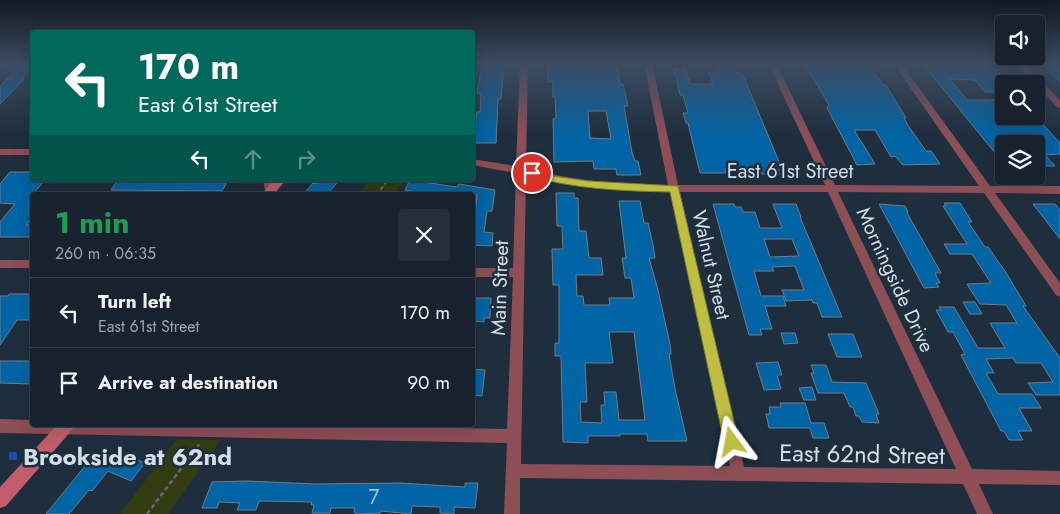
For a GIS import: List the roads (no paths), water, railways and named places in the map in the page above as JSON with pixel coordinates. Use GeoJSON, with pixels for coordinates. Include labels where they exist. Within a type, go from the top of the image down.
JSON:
{"type":"FeatureCollection","features":[{"type":"Feature","properties":{"kind":"main road"},"geometry":{"type":"LineString","coordinates":[[0,500],[65,427]]}},
{"type":"Feature","properties":{"kind":"street","name":"Main Street"},"geometry":{"type":"LineString","coordinates":[[512,514],[524,87]]}},
{"type":"Feature","properties":{"kind":"street","name":"Walnut Street"},"geometry":{"type":"LineString","coordinates":[[653,87],[739,475]]}},
{"type":"Feature","properties":{"kind":"street","name":"Morningside Drive"},"geometry":{"type":"LineString","coordinates":[[783,87],[985,514]]}},
{"type":"Feature","properties":{"kind":"street"},"geometry":{"type":"LineString","coordinates":[[913,87],[1060,292]]}},
{"type":"Feature","properties":{"kind":"street"},"geometry":{"type":"LineString","coordinates":[[1042,87],[1060,105]]}},
{"type":"Feature","properties":{"kind":"street"},"geometry":{"type":"LineString","coordinates":[[0,152],[30,152]]}},
{"type":"Feature","properties":{"kind":"street","name":"East 61st Street"},"geometry":{"type":"LineString","coordinates":[[475,162],[522,170],[553,179],[630,188],[1060,190]]}},
{"type":"Feature","properties":{"kind":"street"},"geometry":{"type":"LineString","coordinates":[[0,264],[30,264]]}},
{"type":"Feature","properties":{"kind":"street"},"geometry":{"type":"LineString","coordinates":[[475,272],[519,273]]}},
{"type":"Feature","properties":{"kind":"street"},"geometry":{"type":"LineString","coordinates":[[0,426],[30,426]]}},
{"type":"Feature","properties":{"kind":"street"},"geometry":{"type":"LineString","coordinates":[[102,427],[515,436]]}},
{"type":"Feature","properties":{"kind":"street","name":"East 62nd Street"},"geometry":{"type":"LineString","coordinates":[[514,471],[1060,478]]}},
{"type":"Feature","properties":{"kind":"place","name":"Brookside at 62nd"},"geometry":{"type":"Point","coordinates":[13,456]}}]}
